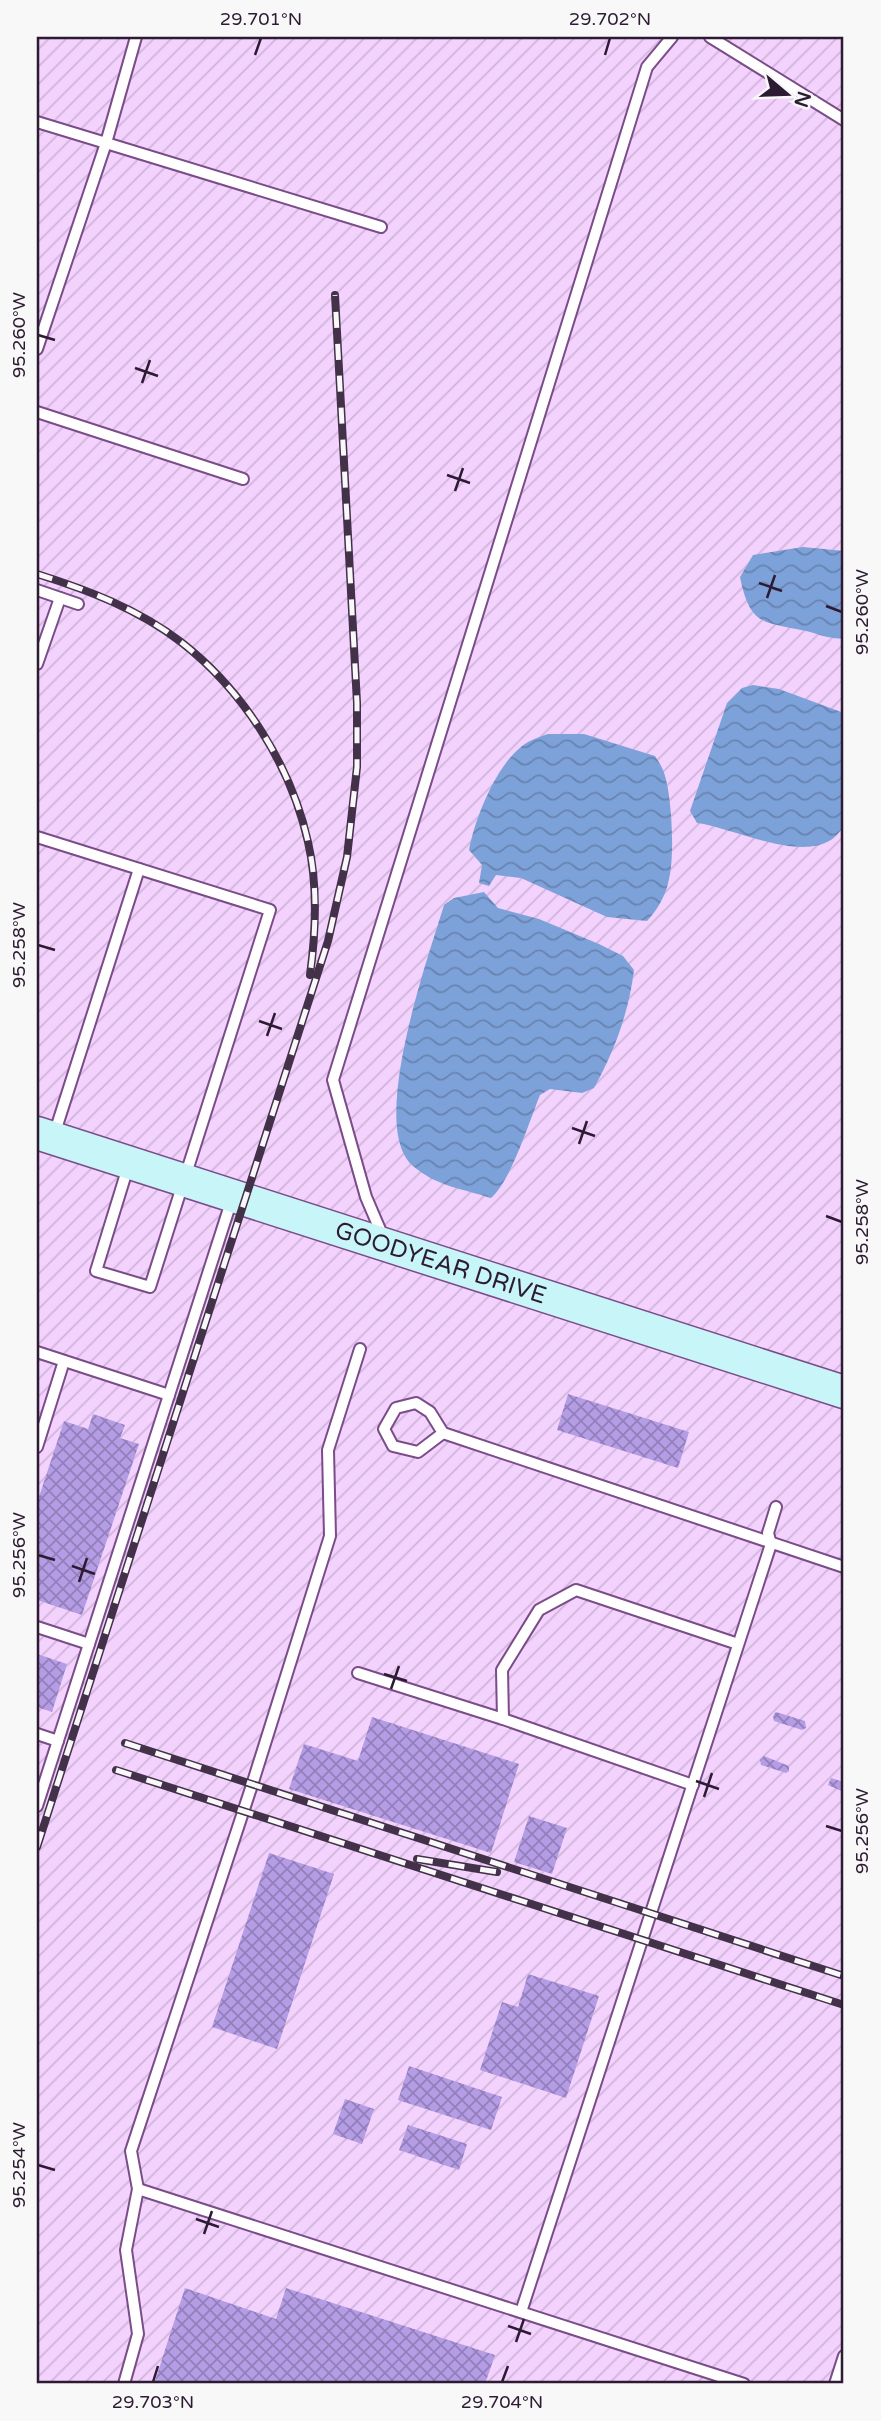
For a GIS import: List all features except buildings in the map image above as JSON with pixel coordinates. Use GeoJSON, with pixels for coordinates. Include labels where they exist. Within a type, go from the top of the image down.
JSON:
{"type":"FeatureCollection","features":[{"type":"Feature","properties":{"kind":"street","name":"GOODYEAR DRIVE"},"geometry":{"type":"LineString","coordinates":[[45,1135],[844,1392]]}},
{"type":"Feature","properties":{"kind":"lane"},"geometry":{"type":"LineString","coordinates":[[37,349],[106,143],[136,37]]}},
{"type":"Feature","properties":{"kind":"lane"},"geometry":{"type":"LineString","coordinates":[[386,1244],[366,1197],[332,1080],[647,67],[672,37]]}},
{"type":"Feature","properties":{"kind":"lane"},"geometry":{"type":"LineString","coordinates":[[710,37],[844,120]]}},
{"type":"Feature","properties":{"kind":"lane"},"geometry":{"type":"LineString","coordinates":[[37,122],[381,227]]}},
{"type":"Feature","properties":{"kind":"lane"},"geometry":{"type":"LineString","coordinates":[[37,412],[243,479]]}},
{"type":"Feature","properties":{"kind":"lane"},"geometry":{"type":"LineString","coordinates":[[37,590],[78,604]]}},
{"type":"Feature","properties":{"kind":"lane"},"geometry":{"type":"LineString","coordinates":[[37,664],[60,598]]}},
{"type":"Feature","properties":{"kind":"lane"},"geometry":{"type":"LineString","coordinates":[[37,837],[270,910],[150,1287],[96,1270],[129,1164]]}},
{"type":"Feature","properties":{"kind":"lane"},"geometry":{"type":"LineString","coordinates":[[45,1135],[139,869]]}},
{"type":"Feature","properties":{"kind":"lane"},"geometry":{"type":"LineString","coordinates":[[37,1807],[233,1195]]}},
{"type":"Feature","properties":{"kind":"lane"},"geometry":{"type":"LineString","coordinates":[[124,2384],[138,2334],[126,2250],[138,2189],[131,2151],[252,1785],[330,1536],[328,1450],[360,1349]]}},
{"type":"Feature","properties":{"kind":"lane"},"geometry":{"type":"LineString","coordinates":[[37,1352],[169,1395]]}},
{"type":"Feature","properties":{"kind":"lane"},"geometry":{"type":"LineString","coordinates":[[37,1447],[64,1361]]}},
{"type":"Feature","properties":{"kind":"lane"},"geometry":{"type":"LineString","coordinates":[[443,1433],[418,1452],[393,1446],[384,1429],[396,1408],[416,1403],[430,1412],[443,1433],[844,1567]]}},
{"type":"Feature","properties":{"kind":"lane"},"geometry":{"type":"LineString","coordinates":[[521,2312],[771,1544],[768,1533],[776,1507]]}},
{"type":"Feature","properties":{"kind":"lane"},"geometry":{"type":"LineString","coordinates":[[503,1719],[502,1670],[539,1609],[576,1590],[738,1644]]}},
{"type":"Feature","properties":{"kind":"lane"},"geometry":{"type":"LineString","coordinates":[[37,1627],[89,1644]]}},
{"type":"Feature","properties":{"kind":"lane"},"geometry":{"type":"LineString","coordinates":[[358,1673],[503,1719],[693,1785]]}},
{"type":"Feature","properties":{"kind":"lane"},"geometry":{"type":"LineString","coordinates":[[37,1734],[58,1741]]}},
{"type":"Feature","properties":{"kind":"lane"},"geometry":{"type":"LineString","coordinates":[[138,2189],[740,2384]]}},
{"type":"Feature","properties":{"kind":"lane"},"geometry":{"type":"LineString","coordinates":[[835,2384],[844,2356]]}},
{"type":"Feature","properties":{"kind":"shaded area"},"geometry":{"type":"Polygon","coordinates":[[[37,37],[844,37],[844,2384],[37,2384],[37,37]]]}},
{"type":"Feature","properties":{"kind":"water"},"geometry":{"type":"Polygon","coordinates":[[[803,547],[844,551],[844,638],[769,623],[754,613],[748,605],[740,577],[753,555],[803,547]]]}},
{"type":"Feature","properties":{"kind":"water"},"geometry":{"type":"Polygon","coordinates":[[[753,685],[779,689],[844,713],[844,825],[832,839],[817,846],[776,844],[697,823],[690,811],[727,703],[742,688],[753,685]]]}},
{"type":"Feature","properties":{"kind":"water"},"geometry":{"type":"Polygon","coordinates":[[[548,734],[584,734],[655,756],[661,766],[670,808],[671,869],[664,896],[647,921],[607,917],[521,878],[496,875],[489,886],[479,883],[482,865],[469,850],[482,806],[498,775],[517,750],[548,734]]]}},
{"type":"Feature","properties":{"kind":"water"},"geometry":{"type":"Polygon","coordinates":[[[484,892],[498,908],[539,919],[599,944],[623,956],[634,970],[620,1031],[594,1088],[582,1093],[550,1089],[540,1095],[506,1179],[491,1198],[440,1183],[413,1166],[401,1146],[396,1116],[399,1080],[415,1000],[444,905],[454,898],[484,892]]]}},
{"type":"Feature","properties":{"kind":"railway"},"geometry":{"type":"LineString","coordinates":[[37,1847],[328,941],[347,857],[357,767],[357,703],[335,295]]}},
{"type":"Feature","properties":{"kind":"railway"},"geometry":{"type":"LineString","coordinates":[[37,574],[112,602],[165,630],[204,661],[244,706],[277,758],[290,785],[308,842],[315,908],[310,975]]}},
{"type":"Feature","properties":{"kind":"railway"},"geometry":{"type":"LineString","coordinates":[[125,1743],[844,1976]]}},
{"type":"Feature","properties":{"kind":"railway"},"geometry":{"type":"LineString","coordinates":[[116,1770],[844,2005]]}},
{"type":"Feature","properties":{"kind":"railway"},"geometry":{"type":"LineString","coordinates":[[417,1859],[497,1872]]}}]}
